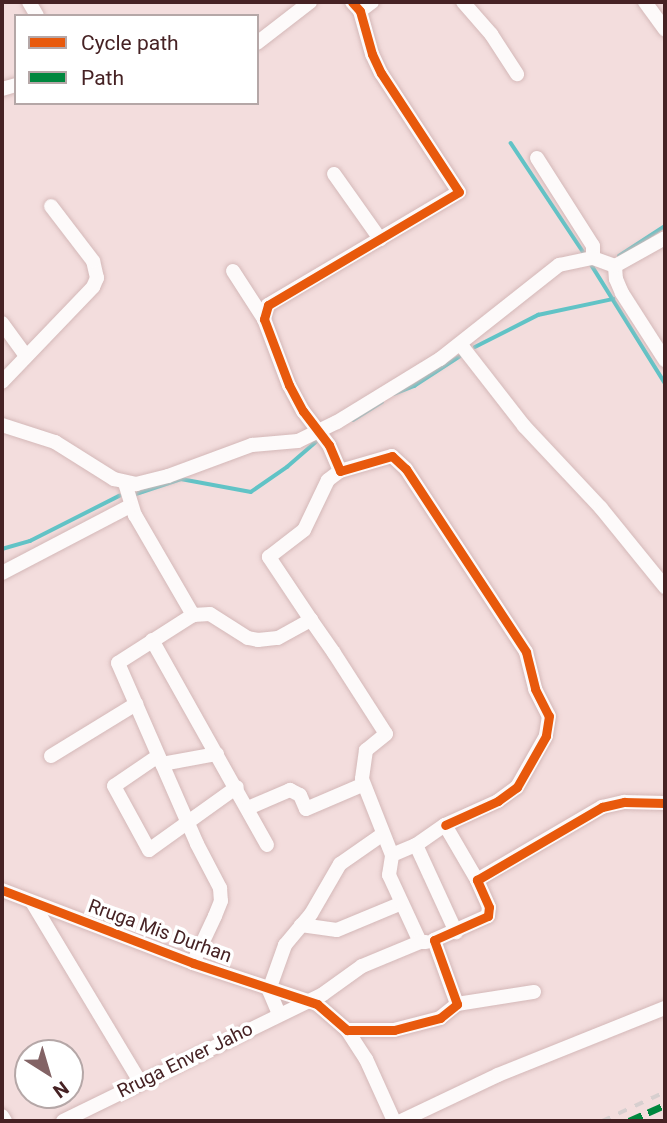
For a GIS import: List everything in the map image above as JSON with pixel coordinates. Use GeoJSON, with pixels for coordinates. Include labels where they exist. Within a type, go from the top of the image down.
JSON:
{"type":"FeatureCollection","features":[{"type":"Feature","properties":{"kind":"street"},"geometry":{"type":"LineString","coordinates":[[259,41],[310,2]]}},
{"type":"Feature","properties":{"kind":"street"},"geometry":{"type":"LineString","coordinates":[[463,2],[491,34],[517,74]]}},
{"type":"Feature","properties":{"kind":"street"},"geometry":{"type":"LineString","coordinates":[[645,2],[665,30]]}},
{"type":"Feature","properties":{"kind":"street"},"geometry":{"type":"LineString","coordinates":[[264,319],[268,305],[459,192],[381,73],[372,54],[362,5]]}},
{"type":"Feature","properties":{"kind":"street"},"geometry":{"type":"LineString","coordinates":[[537,158],[593,246],[593,258]]}},
{"type":"Feature","properties":{"kind":"street"},"geometry":{"type":"LineString","coordinates":[[334,174],[380,239]]}},
{"type":"Feature","properties":{"kind":"street"},"geometry":{"type":"LineString","coordinates":[[2,382],[93,287],[97,278],[93,261],[51,206]]}},
{"type":"Feature","properties":{"kind":"street"},"geometry":{"type":"LineString","coordinates":[[615,266],[665,237]]}},
{"type":"Feature","properties":{"kind":"street"},"geometry":{"type":"LineString","coordinates":[[2,425],[55,442],[125,483],[136,484],[168,476],[251,445],[298,441],[319,432],[461,345],[545,275],[565,263],[593,258],[615,266]]}},
{"type":"Feature","properties":{"kind":"street"},"geometry":{"type":"LineString","coordinates":[[615,266],[616,279],[622,293],[665,360]]}},
{"type":"Feature","properties":{"kind":"street"},"geometry":{"type":"LineString","coordinates":[[233,271],[264,319],[289,385],[329,445],[340,471]]}},
{"type":"Feature","properties":{"kind":"street"},"geometry":{"type":"LineString","coordinates":[[2,323],[26,356]]}},
{"type":"Feature","properties":{"kind":"street"},"geometry":{"type":"LineString","coordinates":[[461,345],[524,426],[601,508],[665,587]]}},
{"type":"Feature","properties":{"kind":"street"},"geometry":{"type":"LineString","coordinates":[[392,855],[416,845],[445,825],[498,800],[517,787],[546,736],[549,716],[531,677],[526,652],[401,463],[392,456],[340,471],[328,480],[304,530],[269,557],[355,682],[386,734],[364,755],[362,785],[392,855],[387,869],[402,903],[427,941],[457,1004]]}},
{"type":"Feature","properties":{"kind":"street"},"geometry":{"type":"LineString","coordinates":[[125,483],[130,506],[193,615]]}},
{"type":"Feature","properties":{"kind":"street"},"geometry":{"type":"LineString","coordinates":[[2,573],[130,506]]}},
{"type":"Feature","properties":{"kind":"street"},"geometry":{"type":"LineString","coordinates":[[193,963],[220,901],[215,877],[187,821],[118,663],[193,615],[210,614],[248,638],[258,640],[278,638],[310,620]]}},
{"type":"Feature","properties":{"kind":"street"},"geometry":{"type":"LineString","coordinates":[[152,640],[237,787],[267,845]]}},
{"type":"Feature","properties":{"kind":"street"},"geometry":{"type":"LineString","coordinates":[[51,756],[136,704]]}},
{"type":"Feature","properties":{"kind":"street"},"geometry":{"type":"LineString","coordinates":[[218,754],[160,760],[114,786],[149,850],[237,787]]}},
{"type":"Feature","properties":{"kind":"street"},"geometry":{"type":"LineString","coordinates":[[248,808],[290,790],[300,795],[306,809],[362,785]]}},
{"type":"Feature","properties":{"kind":"street"},"geometry":{"type":"LineString","coordinates":[[445,825],[477,880],[602,807],[624,802],[663,805]]}},
{"type":"Feature","properties":{"kind":"street"},"geometry":{"type":"LineString","coordinates":[[279,1014],[269,989],[285,945],[317,905],[340,864],[383,834]]}},
{"type":"Feature","properties":{"kind":"street"},"geometry":{"type":"LineString","coordinates":[[416,845],[456,932]]}},
{"type":"Feature","properties":{"kind":"street","name":"Rruga Enver Jaho"},"geometry":{"type":"LineString","coordinates":[[63,1121],[308,1000],[362,966],[485,919],[490,912],[477,880]]}},
{"type":"Feature","properties":{"kind":"street","name":"Rruga Mis Durhan"},"geometry":{"type":"LineString","coordinates":[[2,890],[193,963],[308,1000],[327,1009],[347,1030],[366,1059],[394,1121]]}},
{"type":"Feature","properties":{"kind":"street"},"geometry":{"type":"LineString","coordinates":[[32,902],[140,1082]]}},
{"type":"Feature","properties":{"kind":"street"},"geometry":{"type":"LineString","coordinates":[[301,925],[337,930],[402,903]]}},
{"type":"Feature","properties":{"kind":"street"},"geometry":{"type":"LineString","coordinates":[[347,1030],[410,1026],[440,1018],[457,1004],[534,992]]}},
{"type":"Feature","properties":{"kind":"street"},"geometry":{"type":"LineString","coordinates":[[401,1121],[498,1075],[665,1009]]}},
{"type":"Feature","properties":{"kind":"street"},"geometry":{"type":"LineString","coordinates":[[2,1116],[5,1121]]}},
{"type":"Feature","properties":{"kind":"waterway"},"geometry":{"type":"LineString","coordinates":[[511,143],[586,256]]}},
{"type":"Feature","properties":{"kind":"waterway"},"geometry":{"type":"LineString","coordinates":[[619,256],[665,226]]}},
{"type":"Feature","properties":{"kind":"waterway"},"geometry":{"type":"LineString","coordinates":[[591,264],[665,383]]}},
{"type":"Feature","properties":{"kind":"waterway"},"geometry":{"type":"LineString","coordinates":[[475,347],[538,315],[613,299]]}},
{"type":"Feature","properties":{"kind":"waterway"},"geometry":{"type":"LineString","coordinates":[[394,394],[414,386],[459,357]]}},
{"type":"Feature","properties":{"kind":"waterway"},"geometry":{"type":"LineString","coordinates":[[353,420],[382,402]]}},
{"type":"Feature","properties":{"kind":"waterway"},"geometry":{"type":"LineString","coordinates":[[136,494],[181,479],[251,492],[287,467],[316,442]]}},
{"type":"Feature","properties":{"kind":"waterway"},"geometry":{"type":"LineString","coordinates":[[2,549],[30,541],[119,496]]}},
{"type":"Feature","properties":{"kind":"railway"},"geometry":{"type":"LineString","coordinates":[[602,1121],[665,1092]]}},
{"type":"Feature","properties":{"kind":"marked path"},"geometry":{"type":"LineString","coordinates":[[629,1121],[665,1105]]}},
{"type":"Feature","properties":{"kind":"cycle path"},"geometry":{"type":"LineString","coordinates":[[352,2],[360,11],[372,54],[381,73],[459,192],[268,305],[264,319],[289,385],[303,411],[329,445],[340,471],[392,456],[406,469],[526,652],[535,689],[549,716],[546,736],[517,787],[498,801],[445,825]]}},
{"type":"Feature","properties":{"kind":"cycle path"},"geometry":{"type":"LineString","coordinates":[[2,890],[193,963],[317,1004],[347,1030],[394,1030],[440,1018],[457,1004],[434,940],[488,916],[489,907],[477,880],[602,807],[624,802],[665,803]]}}]}
